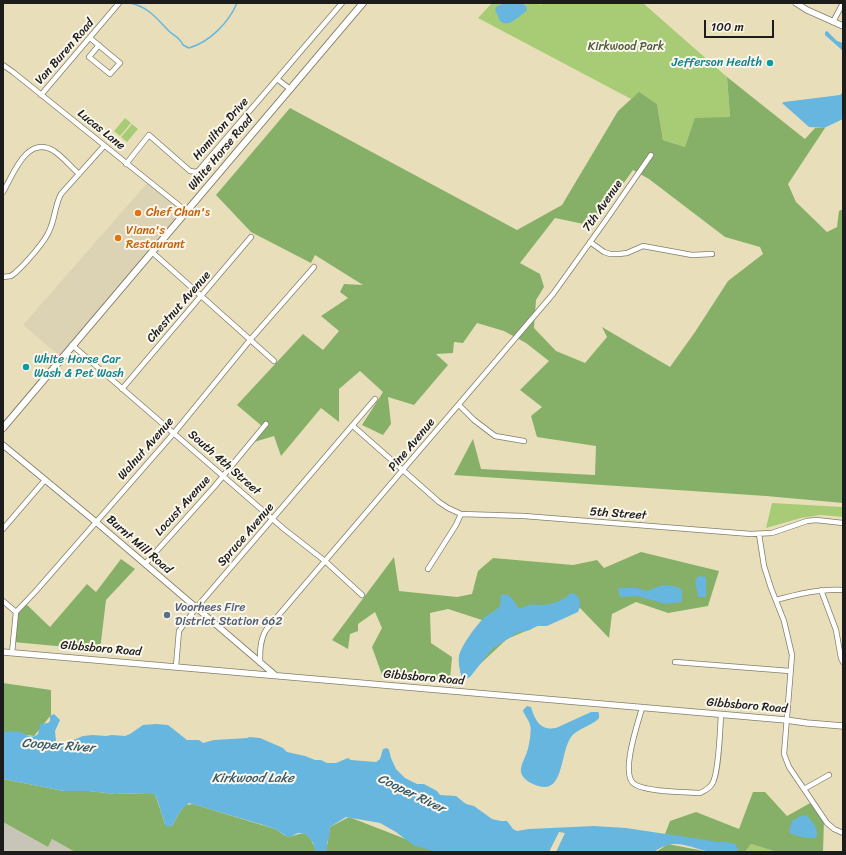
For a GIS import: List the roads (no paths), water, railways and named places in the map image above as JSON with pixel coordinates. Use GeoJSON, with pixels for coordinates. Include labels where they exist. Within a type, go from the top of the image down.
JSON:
{"type":"FeatureCollection","features":[{"type":"Feature","properties":{"kind":"main road","name":"White Horse Road"},"geometry":{"type":"LineString","coordinates":[[3,428],[363,3]]}},
{"type":"Feature","properties":{"kind":"street","name":"Van Buren Road"},"geometry":{"type":"LineString","coordinates":[[42,95],[119,3]]}},
{"type":"Feature","properties":{"kind":"street","name":"Hamilton Drive"},"geometry":{"type":"LineString","coordinates":[[126,164],[149,136],[190,171],[196,172],[342,3]]}},
{"type":"Feature","properties":{"kind":"street"},"geometry":{"type":"LineString","coordinates":[[796,3],[843,26]]}},
{"type":"Feature","properties":{"kind":"street"},"geometry":{"type":"LineString","coordinates":[[833,22],[843,3]]}},
{"type":"Feature","properties":{"kind":"street"},"geometry":{"type":"LineString","coordinates":[[90,38],[99,45],[120,63],[110,74],[89,57],[99,45]]}},
{"type":"Feature","properties":{"kind":"street","name":"Lucas Lane"},"geometry":{"type":"LineString","coordinates":[[3,66],[42,95],[186,211]]}},
{"type":"Feature","properties":{"kind":"street"},"geometry":{"type":"LineString","coordinates":[[277,79],[290,89]]}},
{"type":"Feature","properties":{"kind":"street"},"geometry":{"type":"LineString","coordinates":[[3,277],[11,276],[15,273],[45,238],[51,228],[60,197],[104,146]]}},
{"type":"Feature","properties":{"kind":"street"},"geometry":{"type":"LineString","coordinates":[[3,192],[24,155],[32,150],[40,148],[45,148],[54,152],[79,174]]}},
{"type":"Feature","properties":{"kind":"street","name":"7th Avenue"},"geometry":{"type":"LineString","coordinates":[[650,155],[590,242],[604,252],[619,254],[627,253],[643,246],[692,255],[712,254]]}},
{"type":"Feature","properties":{"kind":"street","name":"Chestnut Avenue"},"geometry":{"type":"LineString","coordinates":[[122,389],[251,237]]}},
{"type":"Feature","properties":{"kind":"street","name":"Pine Avenue"},"geometry":{"type":"LineString","coordinates":[[260,662],[260,645],[266,630],[553,294],[590,242]]}},
{"type":"Feature","properties":{"kind":"street"},"geometry":{"type":"LineString","coordinates":[[152,252],[274,361]]}},
{"type":"Feature","properties":{"kind":"street","name":"Walnut Avenue"},"geometry":{"type":"LineString","coordinates":[[16,612],[174,433],[250,340],[314,267]]}},
{"type":"Feature","properties":{"kind":"street","name":"South 4th Street"},"geometry":{"type":"LineString","coordinates":[[72,345],[273,519],[325,561],[362,595]]}},
{"type":"Feature","properties":{"kind":"street","name":"Spruce Avenue"},"geometry":{"type":"LineString","coordinates":[[176,666],[179,631],[196,608],[375,399]]}},
{"type":"Feature","properties":{"kind":"street"},"geometry":{"type":"LineString","coordinates":[[459,405],[474,420],[495,436],[524,441]]}},
{"type":"Feature","properties":{"kind":"street","name":"Locust Avenue"},"geometry":{"type":"LineString","coordinates":[[145,564],[223,476],[266,424]]}},
{"type":"Feature","properties":{"kind":"street","name":"5th Street"},"geometry":{"type":"LineString","coordinates":[[353,426],[439,502],[461,514],[524,516],[760,534],[772,533],[807,521],[816,520],[843,523]]}},
{"type":"Feature","properties":{"kind":"street","name":"Burnt Mill Road"},"geometry":{"type":"LineString","coordinates":[[3,445],[96,522],[275,675]]}},
{"type":"Feature","properties":{"kind":"street"},"geometry":{"type":"LineString","coordinates":[[3,529],[45,480]]}},
{"type":"Feature","properties":{"kind":"street"},"geometry":{"type":"LineString","coordinates":[[428,569],[456,525],[461,514]]}},
{"type":"Feature","properties":{"kind":"street"},"geometry":{"type":"LineString","coordinates":[[760,534],[764,566],[784,621],[792,655],[784,754],[789,767],[827,823],[834,829],[843,833]]}},
{"type":"Feature","properties":{"kind":"street"},"geometry":{"type":"LineString","coordinates":[[776,600],[821,590],[843,590]]}},
{"type":"Feature","properties":{"kind":"street"},"geometry":{"type":"LineString","coordinates":[[821,590],[836,630],[843,662]]}},
{"type":"Feature","properties":{"kind":"street"},"geometry":{"type":"LineString","coordinates":[[3,601],[16,612],[12,652]]}},
{"type":"Feature","properties":{"kind":"street","name":"Gibbsboro Road"},"geometry":{"type":"LineString","coordinates":[[3,652],[176,666],[843,726]]}},
{"type":"Feature","properties":{"kind":"street"},"geometry":{"type":"LineString","coordinates":[[676,662],[790,671]]}},
{"type":"Feature","properties":{"kind":"street"},"geometry":{"type":"LineString","coordinates":[[642,708],[628,763],[629,775],[633,784],[639,787],[656,790],[700,793],[712,784],[716,772],[721,715]]}},
{"type":"Feature","properties":{"kind":"street"},"geometry":{"type":"LineString","coordinates":[[804,789],[829,775]]}},
{"type":"Feature","properties":{"kind":"water"},"geometry":{"type":"Polygon","coordinates":[[[505,3],[520,3],[526,6],[527,10],[513,21],[505,23],[499,19],[495,10],[496,7],[505,3]]]}},
{"type":"Feature","properties":{"kind":"water"},"geometry":{"type":"Polygon","coordinates":[[[827,31],[837,41],[843,43],[843,51],[825,35],[825,32],[827,31]]]}},
{"type":"Feature","properties":{"kind":"water"},"geometry":{"type":"Polygon","coordinates":[[[843,92],[843,119],[824,128],[809,127],[782,103],[840,95],[843,92]]]}},
{"type":"Feature","properties":{"kind":"water"},"geometry":{"type":"Polygon","coordinates":[[[699,576],[706,577],[706,597],[698,597],[695,580],[699,576]]]}},
{"type":"Feature","properties":{"kind":"water"},"geometry":{"type":"Polygon","coordinates":[[[668,585],[680,588],[682,591],[681,602],[666,604],[637,596],[620,597],[618,589],[636,588],[647,591],[660,586],[668,585]]]}},
{"type":"Feature","properties":{"kind":"water"},"geometry":{"type":"Polygon","coordinates":[[[571,593],[578,597],[580,606],[578,612],[547,626],[536,626],[530,630],[517,633],[492,649],[470,677],[466,679],[462,678],[459,661],[460,652],[478,625],[485,617],[500,606],[501,595],[504,594],[509,596],[518,608],[520,608],[531,605],[553,603],[561,600],[571,593]]]}},
{"type":"Feature","properties":{"kind":"water"},"geometry":{"type":"Polygon","coordinates":[[[527,706],[531,707],[539,724],[546,728],[556,728],[591,712],[599,713],[599,718],[596,721],[579,730],[571,737],[567,745],[559,773],[555,781],[550,786],[542,787],[531,783],[522,776],[521,770],[528,750],[531,727],[523,711],[527,706]]]}},
{"type":"Feature","properties":{"kind":"water","name":"Kirkwood Lake"},"geometry":{"type":"Polygon","coordinates":[[[54,714],[60,720],[55,731],[56,741],[66,743],[83,736],[125,736],[143,725],[156,724],[168,725],[187,740],[199,740],[203,743],[214,740],[249,737],[260,738],[283,748],[287,752],[315,760],[321,760],[327,763],[336,763],[348,758],[351,760],[376,762],[380,759],[383,749],[387,748],[396,769],[405,778],[417,784],[424,784],[437,791],[440,795],[456,796],[466,804],[474,806],[492,819],[507,821],[513,829],[517,831],[529,829],[594,826],[626,828],[727,842],[735,844],[738,849],[737,852],[714,852],[682,844],[675,844],[662,847],[654,852],[556,852],[565,833],[559,832],[549,852],[437,852],[413,845],[396,832],[380,823],[346,817],[330,827],[327,852],[316,852],[313,843],[306,834],[298,833],[290,837],[286,836],[275,829],[189,803],[181,810],[172,826],[167,827],[156,796],[151,793],[115,794],[89,791],[64,791],[3,779],[3,732],[18,732],[31,737],[35,736],[38,734],[40,724],[48,723],[50,721],[50,716],[54,714]]]}},
{"type":"Feature","properties":{"kind":"water"},"geometry":{"type":"Polygon","coordinates":[[[802,815],[807,816],[813,823],[817,831],[817,837],[802,837],[789,832],[792,821],[802,815]]]}},
{"type":"Feature","properties":{"kind":"waterway"},"geometry":{"type":"LineString","coordinates":[[130,3],[142,7],[148,11],[179,39],[183,45],[189,48],[204,41],[218,30],[234,10],[237,3]]}},
{"type":"Feature","properties":{"kind":"place","name":"Jefferson Health"},"geometry":{"type":"Point","coordinates":[770,63]}},
{"type":"Feature","properties":{"kind":"place","name":"Chef Chan's"},"geometry":{"type":"Point","coordinates":[138,213]}},
{"type":"Feature","properties":{"kind":"place","name":"Viana's Restaurant"},"geometry":{"type":"Point","coordinates":[118,238]}},
{"type":"Feature","properties":{"kind":"place","name":"White Horse Car Wash & Pet Wash"},"geometry":{"type":"Point","coordinates":[26,367]}},
{"type":"Feature","properties":{"kind":"place","name":"Voorhees Fire District Station 662"},"geometry":{"type":"Point","coordinates":[167,615]}},
{"type":"Feature","properties":{"kind":"park label","name":"Kirkwood Park"},"geometry":{"type":"Point","coordinates":[626,47]}},
{"type":"Feature","properties":{"kind":"water label","name":"Cooper River"},"geometry":{"type":"Point","coordinates":[58,746]}},
{"type":"Feature","properties":{"kind":"water label","name":"Cooper River"},"geometry":{"type":"Point","coordinates":[411,794]}}]}
